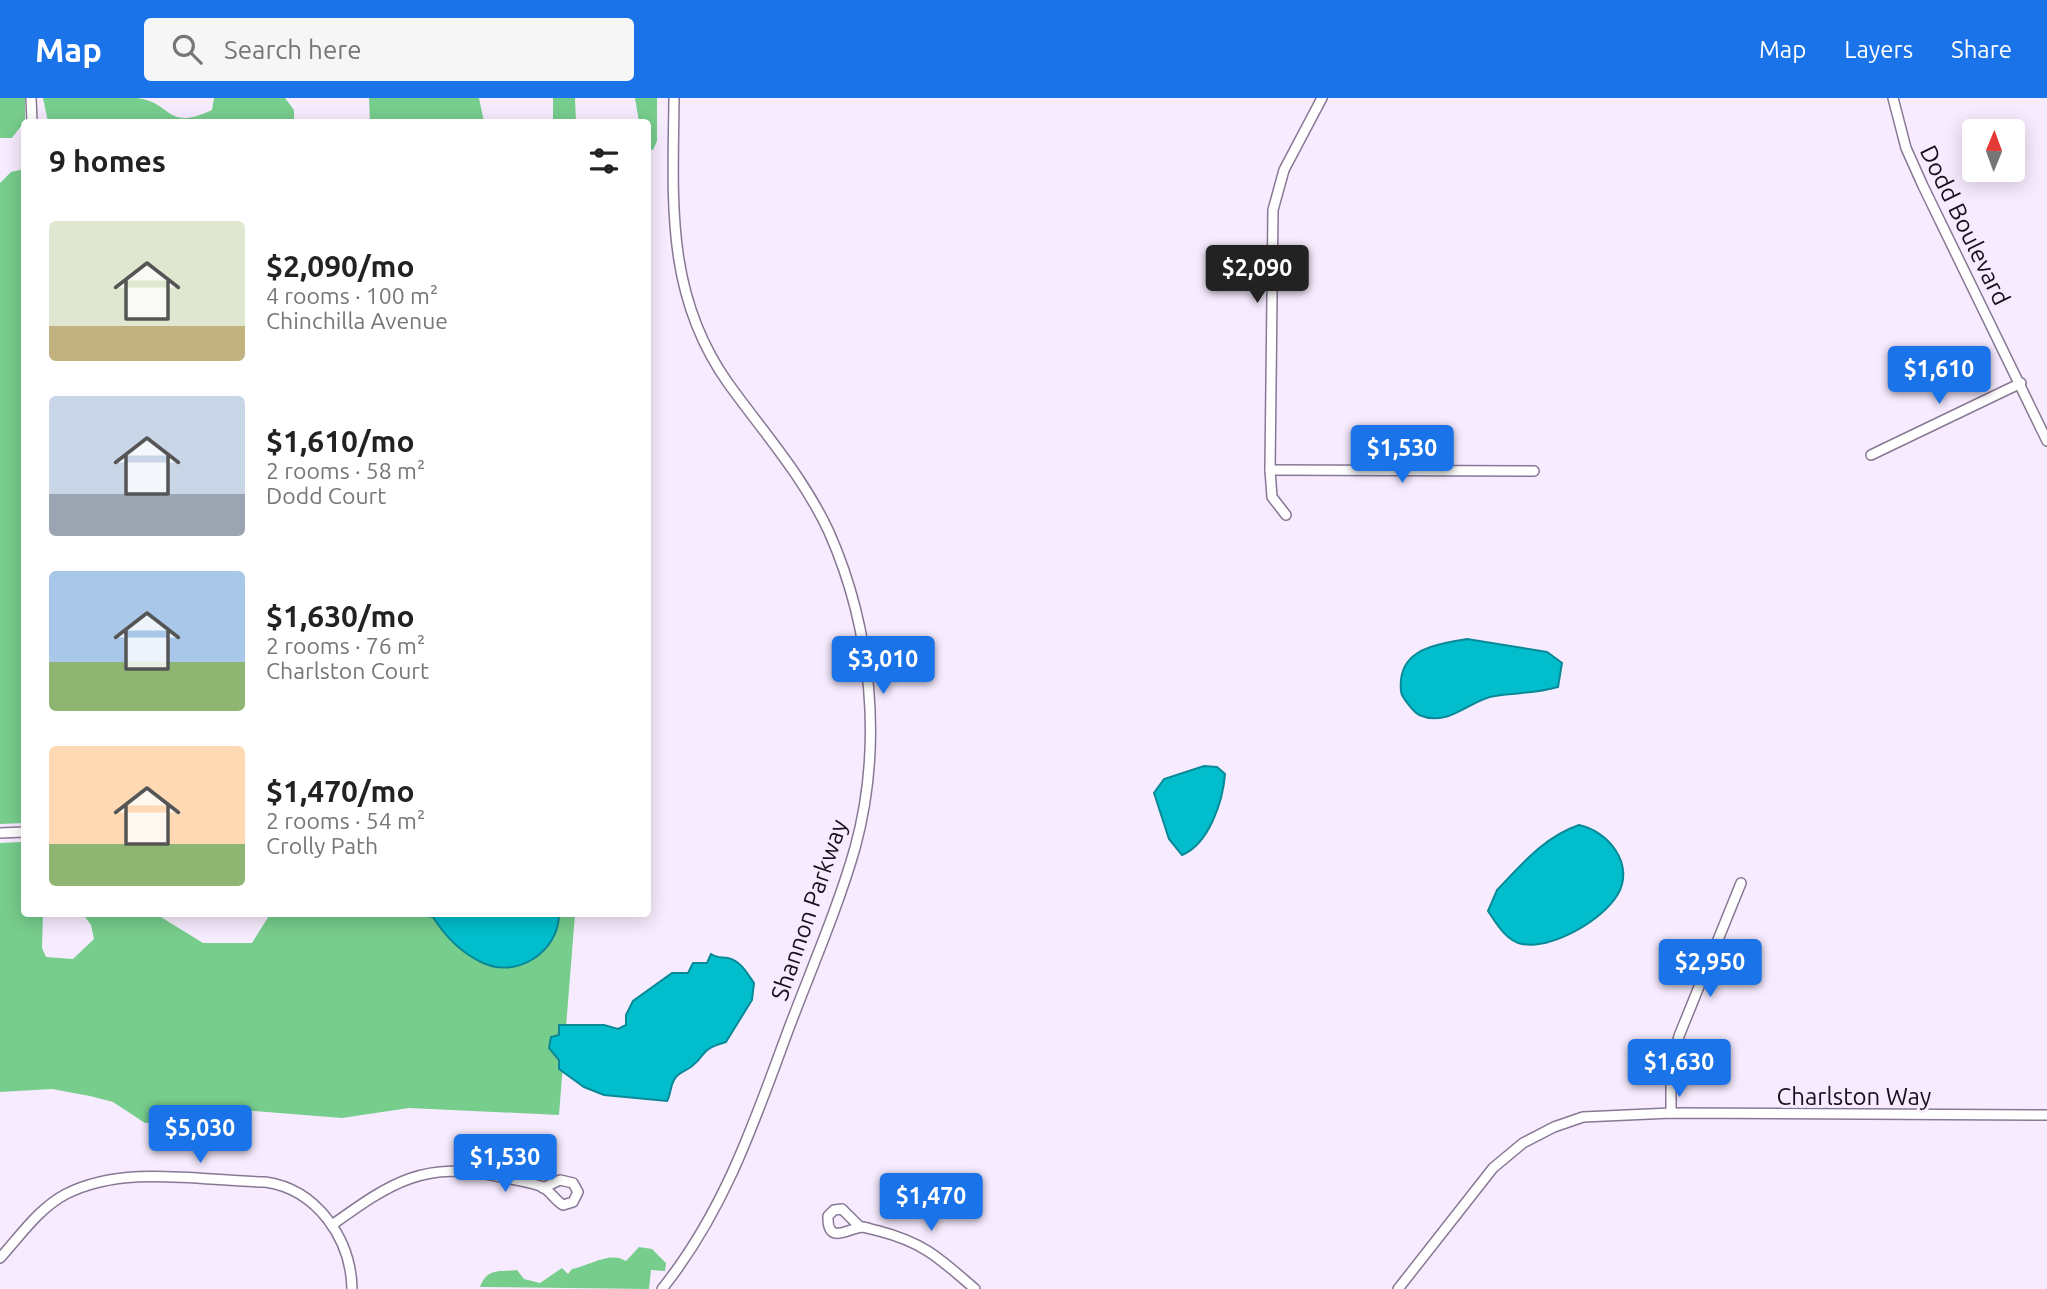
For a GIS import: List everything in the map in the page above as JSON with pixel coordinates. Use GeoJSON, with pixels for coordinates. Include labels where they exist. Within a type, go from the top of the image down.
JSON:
{"type":"FeatureCollection","features":[{"type":"Feature","properties":{"kind":"street"},"geometry":{"type":"LineString","coordinates":[[31,98],[32,119]]}},
{"type":"Feature","properties":{"kind":"street","name":"Shannon Parkway"},"geometry":{"type":"LineString","coordinates":[[662,1289],[682,1265],[718,1206],[744,1153],[848,866],[867,783],[870,717],[864,651],[849,587],[829,533],[802,481],[712,357],[691,313],[678,270],[673,215],[674,98]]}},
{"type":"Feature","properties":{"kind":"street"},"geometry":{"type":"LineString","coordinates":[[1286,515],[1272,497],[1270,470],[1273,210],[1284,170],[1322,98]]}},
{"type":"Feature","properties":{"kind":"street","name":"Dodd Boulevard"},"geometry":{"type":"LineString","coordinates":[[1893,98],[1906,148],[1923,186],[2047,441]]}},
{"type":"Feature","properties":{"kind":"street"},"geometry":{"type":"LineString","coordinates":[[1871,456],[2021,383]]}},
{"type":"Feature","properties":{"kind":"street"},"geometry":{"type":"LineString","coordinates":[[1270,470],[1534,471]]}},
{"type":"Feature","properties":{"kind":"street"},"geometry":{"type":"LineString","coordinates":[[0,833],[21,832]]}},
{"type":"Feature","properties":{"kind":"street"},"geometry":{"type":"LineString","coordinates":[[1671,1113],[1671,1068],[1679,1035],[1741,883]]}},
{"type":"Feature","properties":{"kind":"street","name":"Charlston Way"},"geometry":{"type":"LineString","coordinates":[[1398,1289],[1493,1168],[1523,1143],[1554,1126],[1583,1117],[1671,1113],[2047,1115]]}},
{"type":"Feature","properties":{"kind":"street"},"geometry":{"type":"LineString","coordinates":[[332,1225],[375,1193],[429,1173],[469,1171],[543,1188]]}},
{"type":"Feature","properties":{"kind":"street"},"geometry":{"type":"LineString","coordinates":[[0,1258],[38,1215],[65,1195],[115,1180],[276,1184],[313,1204],[332,1225],[346,1248],[352,1289]]}},
{"type":"Feature","properties":{"kind":"street"},"geometry":{"type":"LineString","coordinates":[[860,1227],[924,1246],[975,1289]]}},
{"type":"Feature","properties":{"kind":"green space"},"geometry":{"type":"Polygon","coordinates":[[[0,98],[25,98],[25,119],[21,119],[21,126],[12,138],[0,138],[0,98]]]}},
{"type":"Feature","properties":{"kind":"green space"},"geometry":{"type":"Polygon","coordinates":[[[43,98],[137,98],[157,105],[177,117],[186,118],[212,110],[214,98],[285,98],[294,110],[294,119],[47,119],[43,98]]]}},
{"type":"Feature","properties":{"kind":"green space"},"geometry":{"type":"Polygon","coordinates":[[[369,98],[479,98],[483,119],[370,119],[369,98]]]}},
{"type":"Feature","properties":{"kind":"green space"},"geometry":{"type":"Polygon","coordinates":[[[553,98],[575,98],[576,119],[553,119],[553,98]]]}},
{"type":"Feature","properties":{"kind":"green space"},"geometry":{"type":"Polygon","coordinates":[[[635,98],[657,98],[657,141],[653,150],[651,119],[638,119],[635,98]]]}},
{"type":"Feature","properties":{"kind":"green space"},"geometry":{"type":"Polygon","coordinates":[[[21,170],[21,823],[0,824],[0,183],[11,172],[21,170]]]}},
{"type":"Feature","properties":{"kind":"green space"},"geometry":{"type":"Polygon","coordinates":[[[21,842],[21,917],[43,917],[42,948],[46,957],[73,959],[94,939],[91,925],[85,917],[161,917],[203,943],[252,943],[268,917],[575,917],[559,1115],[409,1108],[342,1118],[229,1109],[183,1116],[170,1122],[145,1123],[113,1102],[90,1096],[52,1089],[0,1092],[0,843],[21,842]]]}},
{"type":"Feature","properties":{"kind":"green space"},"geometry":{"type":"Polygon","coordinates":[[[639,1247],[652,1249],[666,1263],[665,1271],[651,1270],[649,1289],[480,1287],[486,1277],[494,1272],[517,1270],[524,1279],[540,1283],[562,1268],[568,1274],[572,1269],[607,1258],[626,1261],[639,1247]]]}},
{"type":"Feature","properties":{"kind":"water"},"geometry":{"type":"Polygon","coordinates":[[[1467,639],[1547,652],[1562,663],[1558,687],[1486,698],[1440,718],[1419,715],[1408,704],[1401,691],[1401,677],[1405,666],[1411,658],[1431,647],[1467,639]]]}},
{"type":"Feature","properties":{"kind":"water"},"geometry":{"type":"Polygon","coordinates":[[[1204,766],[1217,767],[1225,774],[1218,809],[1200,842],[1182,855],[1169,839],[1154,793],[1164,779],[1204,766]]]}},
{"type":"Feature","properties":{"kind":"water"},"geometry":{"type":"Polygon","coordinates":[[[1579,825],[1600,834],[1616,850],[1623,871],[1618,894],[1601,913],[1576,931],[1548,942],[1516,942],[1502,931],[1488,911],[1497,890],[1544,844],[1579,825]]]}},
{"type":"Feature","properties":{"kind":"water"},"geometry":{"type":"Polygon","coordinates":[[[433,917],[559,917],[552,940],[544,951],[521,965],[508,967],[494,967],[473,958],[443,931],[433,917]]]}},
{"type":"Feature","properties":{"kind":"water"},"geometry":{"type":"Polygon","coordinates":[[[711,954],[733,960],[743,968],[754,983],[752,1000],[726,1042],[707,1050],[696,1063],[676,1077],[667,1101],[604,1095],[584,1087],[559,1069],[559,1060],[549,1048],[551,1037],[559,1035],[559,1025],[604,1025],[618,1029],[626,1025],[626,1015],[633,1001],[672,973],[688,973],[693,963],[707,963],[711,954]]]}}]}
